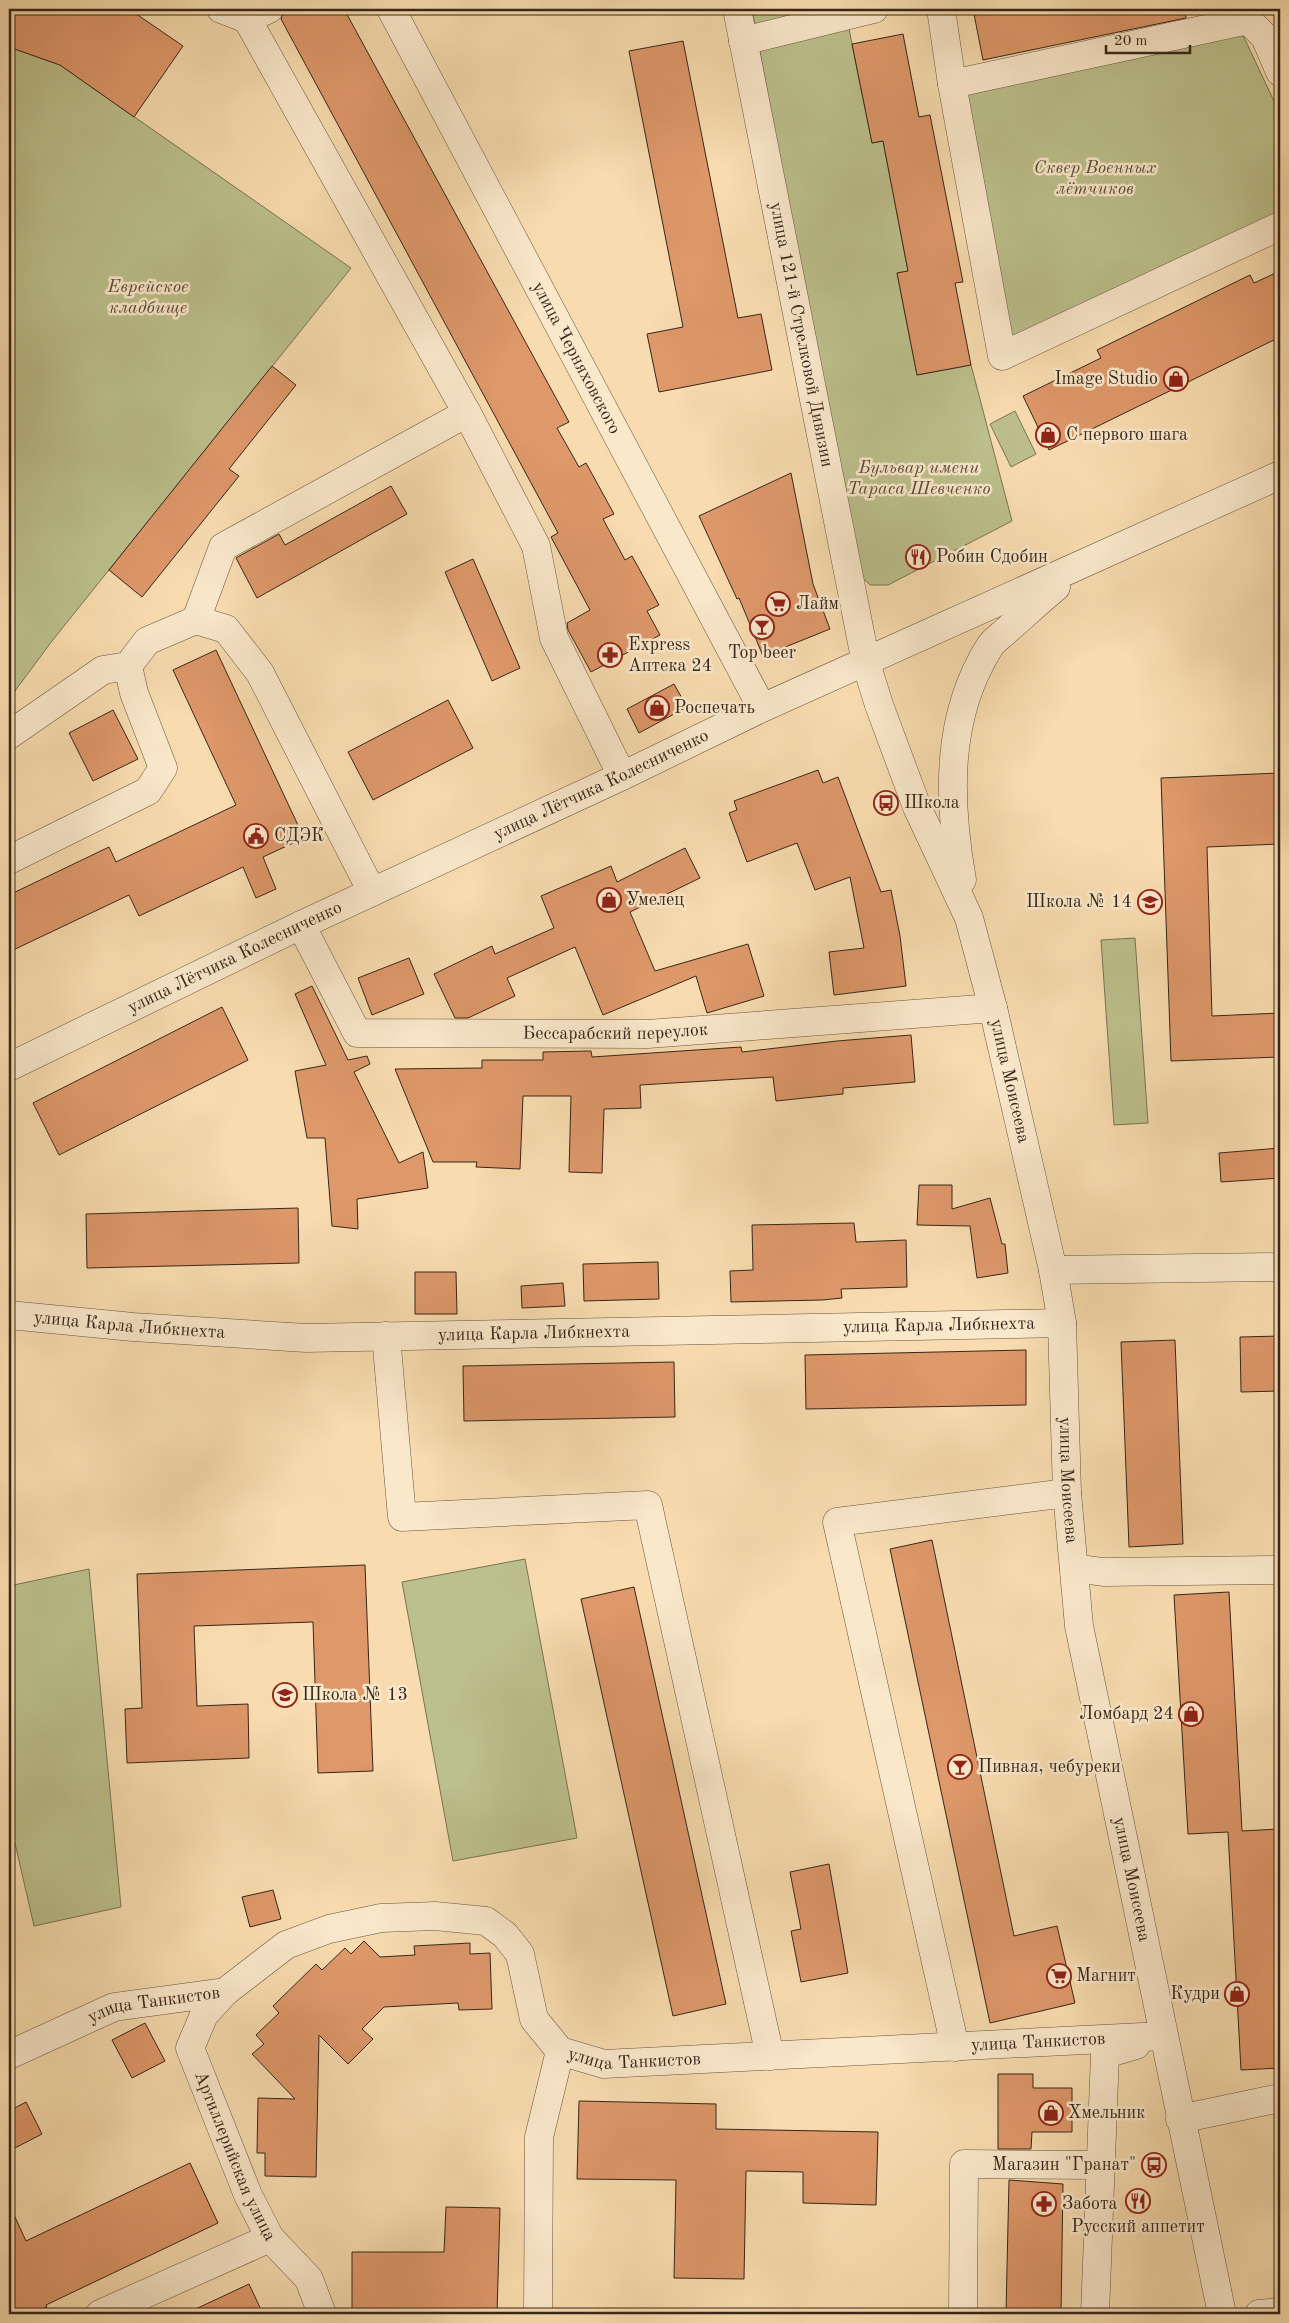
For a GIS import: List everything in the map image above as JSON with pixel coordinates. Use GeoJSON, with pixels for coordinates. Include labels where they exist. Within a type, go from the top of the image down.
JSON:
{"type":"FeatureCollection","features":[{"type":"Feature","properties":{"kind":"street"},"geometry":{"type":"LineString","coordinates":[[221,9],[258,14],[467,413],[536,546],[554,638],[622,776]]}},
{"type":"Feature","properties":{"kind":"street","name":"улица Черняховского"},"geometry":{"type":"LineString","coordinates":[[391,9],[762,708]]}},
{"type":"Feature","properties":{"kind":"street","name":"улица 121-й Стрелковой Дивизии"},"geometry":{"type":"LineString","coordinates":[[738,9],[866,663]]}},
{"type":"Feature","properties":{"kind":"street"},"geometry":{"type":"LineString","coordinates":[[743,41],[874,9]]}},
{"type":"Feature","properties":{"kind":"street"},"geometry":{"type":"LineString","coordinates":[[941,9],[952,84],[1002,356],[1280,226]]}},
{"type":"Feature","properties":{"kind":"street"},"geometry":{"type":"LineString","coordinates":[[952,84],[1248,20],[1273,34],[1280,72]]}},
{"type":"Feature","properties":{"kind":"street"},"geometry":{"type":"LineString","coordinates":[[196,620],[223,547],[467,413]]}},
{"type":"Feature","properties":{"kind":"street","name":"улица Лётчика Колесниченко"},"geometry":{"type":"LineString","coordinates":[[9,1067],[301,925],[622,776],[762,708],[866,663],[1280,475]]}},
{"type":"Feature","properties":{"kind":"street"},"geometry":{"type":"LineString","coordinates":[[969,918],[955,841],[951,780],[956,739],[969,688],[991,645],[1084,564]]}},
{"type":"Feature","properties":{"kind":"street"},"geometry":{"type":"LineString","coordinates":[[9,735],[103,670],[128,666],[147,642],[196,620],[226,629],[260,674],[372,892]]}},
{"type":"Feature","properties":{"kind":"street","name":"улица Моисеева"},"geometry":{"type":"LineString","coordinates":[[866,663],[879,705],[918,807],[969,918],[993,1008],[1053,1270],[1062,1323],[1067,1493],[1079,1626],[1222,2314]]}},
{"type":"Feature","properties":{"kind":"street"},"geometry":{"type":"LineString","coordinates":[[9,860],[148,791],[163,768],[134,693],[128,666]]}},
{"type":"Feature","properties":{"kind":"street","name":"Бессарабский переулок"},"geometry":{"type":"LineString","coordinates":[[301,925],[357,1033],[648,1034],[993,1008]]}},
{"type":"Feature","properties":{"kind":"street"},"geometry":{"type":"LineString","coordinates":[[1053,1270],[1280,1267]]}},
{"type":"Feature","properties":{"kind":"street","name":"улица Карла Либкнехта"},"geometry":{"type":"LineString","coordinates":[[9,1315],[133,1327],[306,1338],[1062,1323]]}},
{"type":"Feature","properties":{"kind":"street"},"geometry":{"type":"LineString","coordinates":[[386,1336],[402,1517],[648,1505],[770,2056]]}},
{"type":"Feature","properties":{"kind":"street"},"geometry":{"type":"LineString","coordinates":[[955,2047],[837,1522],[1067,1493]]}},
{"type":"Feature","properties":{"kind":"street"},"geometry":{"type":"LineString","coordinates":[[1074,1568],[1103,1572],[1280,1570]]}},
{"type":"Feature","properties":{"kind":"street","name":"улица Танкистов"},"geometry":{"type":"LineString","coordinates":[[9,2055],[114,2007],[225,1992],[286,1945],[329,1929],[381,1918],[436,1916],[486,1921],[505,1935],[520,1954],[534,2019],[560,2050],[604,2064],[1164,2036]]}},
{"type":"Feature","properties":{"kind":"street","name":"Артиллерийская улица"},"geometry":{"type":"LineString","coordinates":[[225,1992],[204,2015],[190,2048],[248,2195],[270,2238],[309,2279],[322,2314]]}},
{"type":"Feature","properties":{"kind":"street"},"geometry":{"type":"LineString","coordinates":[[1095,2314],[1105,2054],[1164,2036]]}},
{"type":"Feature","properties":{"kind":"street"},"geometry":{"type":"LineString","coordinates":[[538,2314],[539,2137],[560,2050]]}},
{"type":"Feature","properties":{"kind":"street"},"geometry":{"type":"LineString","coordinates":[[1180,2119],[1280,2098]]}},
{"type":"Feature","properties":{"kind":"street"},"geometry":{"type":"LineString","coordinates":[[963,2314],[964,2164],[1100,2165]]}},
{"type":"Feature","properties":{"kind":"street"},"geometry":{"type":"LineString","coordinates":[[100,2314],[270,2238]]}},
{"type":"Feature","properties":{"kind":"street"},"geometry":{"type":"LineString","coordinates":[[1259,2314],[1280,2312]]}},
{"type":"Feature","properties":{"kind":"green space","name":"Бульвар имени Тараса Шевченко"},"geometry":{"type":"Polygon","coordinates":[[[752,9],[845,9],[872,143],[883,141],[908,271],[897,273],[917,375],[971,365],[1012,521],[888,585],[870,585],[856,571],[752,9]]]}},
{"type":"Feature","properties":{"kind":"green space","name":"Сквер Военных лётчиков"},"geometry":{"type":"Polygon","coordinates":[[[1241,31],[1280,114],[1280,215],[1012,343],[962,91],[1241,31]]]}},
{"type":"Feature","properties":{"kind":"green space","name":"Еврейское кладбище"},"geometry":{"type":"Polygon","coordinates":[[[9,47],[60,65],[351,268],[52,641],[9,699],[9,47]]]}},
{"type":"Feature","properties":{"kind":"green space"},"geometry":{"type":"Polygon","coordinates":[[[1015,411],[1036,454],[1011,467],[990,424],[1015,411]]]}},
{"type":"Feature","properties":{"kind":"green space"},"geometry":{"type":"Polygon","coordinates":[[[1135,938],[1148,1123],[1114,1125],[1101,940],[1135,938]]]}},
{"type":"Feature","properties":{"kind":"green space"},"geometry":{"type":"Polygon","coordinates":[[[525,1559],[577,1838],[453,1861],[402,1582],[525,1559]]]}},
{"type":"Feature","properties":{"kind":"green space"},"geometry":{"type":"Polygon","coordinates":[[[89,1569],[121,1907],[34,1926],[9,1817],[9,1586],[89,1569]]]}},
{"type":"Feature","properties":{"kind":"building"},"geometry":{"type":"Polygon","coordinates":[[[9,9],[129,9],[183,46],[134,117],[60,65],[9,47],[9,9]]]}},
{"type":"Feature","properties":{"kind":"building"},"geometry":{"type":"Polygon","coordinates":[[[284,9],[344,9],[569,422],[557,428],[579,467],[586,463],[614,514],[603,519],[625,560],[632,556],[659,605],[647,611],[660,635],[591,672],[568,630],[567,623],[590,610],[551,537],[558,533],[281,19],[284,9]]]}},
{"type":"Feature","properties":{"kind":"building"},"geometry":{"type":"Polygon","coordinates":[[[973,9],[1185,9],[1186,18],[983,60],[973,9]]]}},
{"type":"Feature","properties":{"kind":"building"},"geometry":{"type":"Polygon","coordinates":[[[903,34],[919,117],[930,115],[963,282],[955,283],[971,365],[917,375],[897,273],[908,271],[883,141],[872,143],[852,44],[903,34]]]}},
{"type":"Feature","properties":{"kind":"building"},"geometry":{"type":"Polygon","coordinates":[[[683,41],[738,318],[761,314],[772,370],[659,392],[647,334],[683,327],[629,51],[683,41]]]}},
{"type":"Feature","properties":{"kind":"building"},"geometry":{"type":"Polygon","coordinates":[[[1280,271],[1280,337],[1049,450],[1023,396],[1101,358],[1097,350],[1250,275],[1254,283],[1280,271]]]}},
{"type":"Feature","properties":{"kind":"building"},"geometry":{"type":"Polygon","coordinates":[[[272,366],[296,385],[229,469],[239,476],[142,597],[109,570],[272,366]]]}},
{"type":"Feature","properties":{"kind":"building"},"geometry":{"type":"Polygon","coordinates":[[[791,473],[813,584],[830,629],[763,656],[739,598],[737,599],[699,516],[791,473]]]}},
{"type":"Feature","properties":{"kind":"building"},"geometry":{"type":"Polygon","coordinates":[[[391,486],[407,514],[257,598],[236,558],[279,534],[285,545],[391,486]]]}},
{"type":"Feature","properties":{"kind":"building"},"geometry":{"type":"Polygon","coordinates":[[[473,559],[520,668],[492,681],[445,572],[473,559]]]}},
{"type":"Feature","properties":{"kind":"building"},"geometry":{"type":"Polygon","coordinates":[[[216,650],[304,838],[263,857],[276,889],[256,898],[243,867],[139,916],[129,895],[9,952],[9,895],[109,847],[116,862],[236,805],[173,670],[216,650]]]}},
{"type":"Feature","properties":{"kind":"building","name":"Роспечать"},"geometry":{"type":"Polygon","coordinates":[[[674,684],[687,707],[639,733],[627,709],[674,684]]]}},
{"type":"Feature","properties":{"kind":"building"},"geometry":{"type":"Polygon","coordinates":[[[448,700],[473,748],[373,800],[348,752],[448,700]]]}},
{"type":"Feature","properties":{"kind":"building"},"geometry":{"type":"Polygon","coordinates":[[[113,710],[138,759],[93,781],[69,733],[113,710]]]}},
{"type":"Feature","properties":{"kind":"building"},"geometry":{"type":"Polygon","coordinates":[[[818,770],[823,783],[838,777],[881,892],[891,890],[900,936],[906,986],[834,995],[829,952],[864,948],[850,877],[815,890],[797,843],[747,862],[729,813],[737,810],[734,801],[818,770]]]}},
{"type":"Feature","properties":{"kind":"building"},"geometry":{"type":"Polygon","coordinates":[[[1280,773],[1280,844],[1207,847],[1212,1016],[1280,1013],[1280,1057],[1171,1061],[1161,778],[1280,773]]]}},
{"type":"Feature","properties":{"kind":"building"},"geometry":{"type":"Polygon","coordinates":[[[685,848],[700,878],[630,912],[655,971],[748,944],[764,996],[707,1013],[696,976],[603,1015],[575,947],[507,978],[515,996],[468,1018],[455,1018],[434,974],[492,946],[495,954],[554,928],[541,896],[611,866],[617,882],[685,848]]]}},
{"type":"Feature","properties":{"kind":"building"},"geometry":{"type":"Polygon","coordinates":[[[409,958],[424,994],[372,1015],[358,978],[409,958]]]}},
{"type":"Feature","properties":{"kind":"building"},"geometry":{"type":"Polygon","coordinates":[[[312,986],[348,1060],[367,1056],[370,1064],[354,1072],[399,1163],[423,1152],[428,1188],[357,1199],[358,1229],[332,1226],[325,1138],[307,1138],[295,1071],[326,1065],[295,994],[312,986]]]}},
{"type":"Feature","properties":{"kind":"building"},"geometry":{"type":"Polygon","coordinates":[[[222,1007],[248,1060],[59,1155],[33,1103],[222,1007]]]}},
{"type":"Feature","properties":{"kind":"building"},"geometry":{"type":"Polygon","coordinates":[[[911,1035],[915,1082],[843,1088],[843,1094],[776,1101],[773,1077],[640,1085],[641,1108],[604,1109],[602,1173],[569,1172],[571,1096],[523,1096],[520,1169],[476,1167],[477,1162],[433,1162],[395,1069],[482,1068],[482,1060],[543,1060],[543,1052],[591,1051],[592,1057],[741,1047],[742,1052],[911,1035]]]}},
{"type":"Feature","properties":{"kind":"building"},"geometry":{"type":"Polygon","coordinates":[[[1280,1148],[1280,1178],[1221,1182],[1219,1153],[1280,1148]]]}},
{"type":"Feature","properties":{"kind":"building"},"geometry":{"type":"Polygon","coordinates":[[[919,1185],[952,1185],[952,1209],[990,1198],[1002,1244],[1005,1244],[1008,1273],[977,1278],[970,1226],[917,1225],[919,1185]]]}},
{"type":"Feature","properties":{"kind":"building"},"geometry":{"type":"Polygon","coordinates":[[[298,1208],[299,1263],[87,1268],[86,1214],[298,1208]]]}},
{"type":"Feature","properties":{"kind":"building"},"geometry":{"type":"Polygon","coordinates":[[[854,1223],[856,1242],[906,1240],[907,1287],[841,1289],[842,1298],[822,1300],[731,1302],[730,1271],[753,1270],[752,1225],[854,1223]]]}},
{"type":"Feature","properties":{"kind":"building"},"geometry":{"type":"Polygon","coordinates":[[[658,1262],[659,1299],[584,1301],[583,1264],[658,1262]]]}},
{"type":"Feature","properties":{"kind":"building"},"geometry":{"type":"Polygon","coordinates":[[[415,1272],[456,1272],[457,1314],[415,1314],[415,1272]]]}},
{"type":"Feature","properties":{"kind":"building"},"geometry":{"type":"Polygon","coordinates":[[[563,1283],[565,1306],[522,1308],[521,1286],[563,1283]]]}},
{"type":"Feature","properties":{"kind":"building"},"geometry":{"type":"Polygon","coordinates":[[[1280,1336],[1280,1391],[1241,1392],[1240,1337],[1280,1336]]]}},
{"type":"Feature","properties":{"kind":"building"},"geometry":{"type":"Polygon","coordinates":[[[1175,1340],[1183,1544],[1129,1547],[1121,1342],[1175,1340]]]}},
{"type":"Feature","properties":{"kind":"building"},"geometry":{"type":"Polygon","coordinates":[[[1026,1350],[1026,1405],[806,1409],[805,1355],[1026,1350]]]}},
{"type":"Feature","properties":{"kind":"building"},"geometry":{"type":"Polygon","coordinates":[[[674,1362],[675,1417],[464,1421],[463,1366],[674,1362]]]}},
{"type":"Feature","properties":{"kind":"building"},"geometry":{"type":"Polygon","coordinates":[[[932,1540],[1014,1936],[1057,1926],[1075,2003],[990,2023],[890,1549],[932,1540]]]}},
{"type":"Feature","properties":{"kind":"building"},"geometry":{"type":"Polygon","coordinates":[[[365,1565],[373,1771],[318,1773],[313,1622],[194,1626],[197,1706],[248,1704],[249,1758],[127,1763],[125,1709],[142,1708],[137,1574],[365,1565]]]}},
{"type":"Feature","properties":{"kind":"building"},"geometry":{"type":"Polygon","coordinates":[[[634,1587],[726,2004],[673,2016],[581,1599],[634,1587]]]}},
{"type":"Feature","properties":{"kind":"building"},"geometry":{"type":"Polygon","coordinates":[[[1229,1592],[1242,1831],[1278,1829],[1280,1865],[1280,2068],[1241,2070],[1228,1832],[1188,1834],[1174,1595],[1229,1592]]]}},
{"type":"Feature","properties":{"kind":"building"},"geometry":{"type":"Polygon","coordinates":[[[829,1864],[848,1973],[801,1982],[791,1931],[801,1929],[790,1872],[829,1864]]]}},
{"type":"Feature","properties":{"kind":"building"},"geometry":{"type":"Polygon","coordinates":[[[273,1890],[281,1919],[250,1927],[242,1897],[273,1890]]]}},
{"type":"Feature","properties":{"kind":"building"},"geometry":{"type":"Polygon","coordinates":[[[364,1941],[380,1957],[415,1955],[414,1946],[470,1943],[470,1954],[490,1953],[492,2009],[459,2010],[458,2003],[384,2007],[362,2029],[373,2039],[348,2064],[319,2035],[316,2177],[265,2176],[265,2153],[257,2153],[258,2098],[295,2099],[252,2054],[264,2044],[256,2035],[279,2013],[273,2006],[316,1964],[322,1970],[345,1948],[351,1954],[364,1941]]]}},
{"type":"Feature","properties":{"kind":"building"},"geometry":{"type":"Polygon","coordinates":[[[145,2023],[165,2061],[132,2078],[112,2040],[145,2023]]]}},
{"type":"Feature","properties":{"kind":"building"},"geometry":{"type":"Polygon","coordinates":[[[998,2074],[1033,2074],[1033,2088],[1072,2088],[1072,2132],[1032,2132],[1031,2149],[998,2149],[998,2074]]]}},
{"type":"Feature","properties":{"kind":"building"},"geometry":{"type":"Polygon","coordinates":[[[579,2101],[716,2104],[716,2129],[878,2132],[876,2205],[803,2203],[803,2172],[746,2171],[744,2279],[674,2278],[676,2180],[577,2179],[579,2101]]]}},
{"type":"Feature","properties":{"kind":"building"},"geometry":{"type":"Polygon","coordinates":[[[26,2102],[42,2134],[9,2151],[9,2111],[26,2102]]]}},
{"type":"Feature","properties":{"kind":"building"},"geometry":{"type":"Polygon","coordinates":[[[190,2163],[218,2223],[46,2305],[47,2307],[31,2314],[9,2314],[9,2204],[26,2241],[190,2163]]]}},
{"type":"Feature","properties":{"kind":"building"},"geometry":{"type":"Polygon","coordinates":[[[1009,2180],[1063,2184],[1061,2314],[1006,2314],[1009,2180]]]}},
{"type":"Feature","properties":{"kind":"building"},"geometry":{"type":"Polygon","coordinates":[[[446,2207],[500,2208],[497,2314],[352,2314],[352,2252],[444,2252],[446,2207]]]}},
{"type":"Feature","properties":{"kind":"building"},"geometry":{"type":"Polygon","coordinates":[[[249,2284],[263,2314],[185,2314],[249,2284]]]}},
{"type":"Feature","properties":{"kind":"place","name":"Image Studio"},"geometry":{"type":"Point","coordinates":[1176,379]}},
{"type":"Feature","properties":{"kind":"place","name":"С первого шага"},"geometry":{"type":"Point","coordinates":[1048,435]}},
{"type":"Feature","properties":{"kind":"place","name":"Робин Сдобин"},"geometry":{"type":"Point","coordinates":[918,557]}},
{"type":"Feature","properties":{"kind":"place","name":"Лайм"},"geometry":{"type":"Point","coordinates":[778,604]}},
{"type":"Feature","properties":{"kind":"place","name":"Top beer"},"geometry":{"type":"Point","coordinates":[762,627]}},
{"type":"Feature","properties":{"kind":"place","name":"Express Аптека 24"},"geometry":{"type":"Point","coordinates":[610,655]}},
{"type":"Feature","properties":{"kind":"place","name":"Роспечать"},"geometry":{"type":"Point","coordinates":[657,708]}},
{"type":"Feature","properties":{"kind":"place","name":"Школа"},"geometry":{"type":"Point","coordinates":[886,803]}},
{"type":"Feature","properties":{"kind":"place","name":"СДЭК"},"geometry":{"type":"Point","coordinates":[256,836]}},
{"type":"Feature","properties":{"kind":"place","name":"Умелец"},"geometry":{"type":"Point","coordinates":[609,900]}},
{"type":"Feature","properties":{"kind":"place","name":"Школа № 14"},"geometry":{"type":"Point","coordinates":[1150,902]}},
{"type":"Feature","properties":{"kind":"place","name":"Школа № 13"},"geometry":{"type":"Point","coordinates":[285,1695]}},
{"type":"Feature","properties":{"kind":"place","name":"Ломбард 24"},"geometry":{"type":"Point","coordinates":[1191,1714]}},
{"type":"Feature","properties":{"kind":"place","name":"Пивная, чебуреки"},"geometry":{"type":"Point","coordinates":[960,1767]}},
{"type":"Feature","properties":{"kind":"place","name":"Магнит"},"geometry":{"type":"Point","coordinates":[1059,1976]}},
{"type":"Feature","properties":{"kind":"place","name":"Кудри"},"geometry":{"type":"Point","coordinates":[1237,1994]}},
{"type":"Feature","properties":{"kind":"place","name":"Хмельник"},"geometry":{"type":"Point","coordinates":[1051,2113]}},
{"type":"Feature","properties":{"kind":"place","name":"Магазин \"Гранат\""},"geometry":{"type":"Point","coordinates":[1154,2165]}},
{"type":"Feature","properties":{"kind":"place","name":"Русский аппетит"},"geometry":{"type":"Point","coordinates":[1138,2201]}},
{"type":"Feature","properties":{"kind":"place","name":"Забота"},"geometry":{"type":"Point","coordinates":[1044,2204]}}]}
